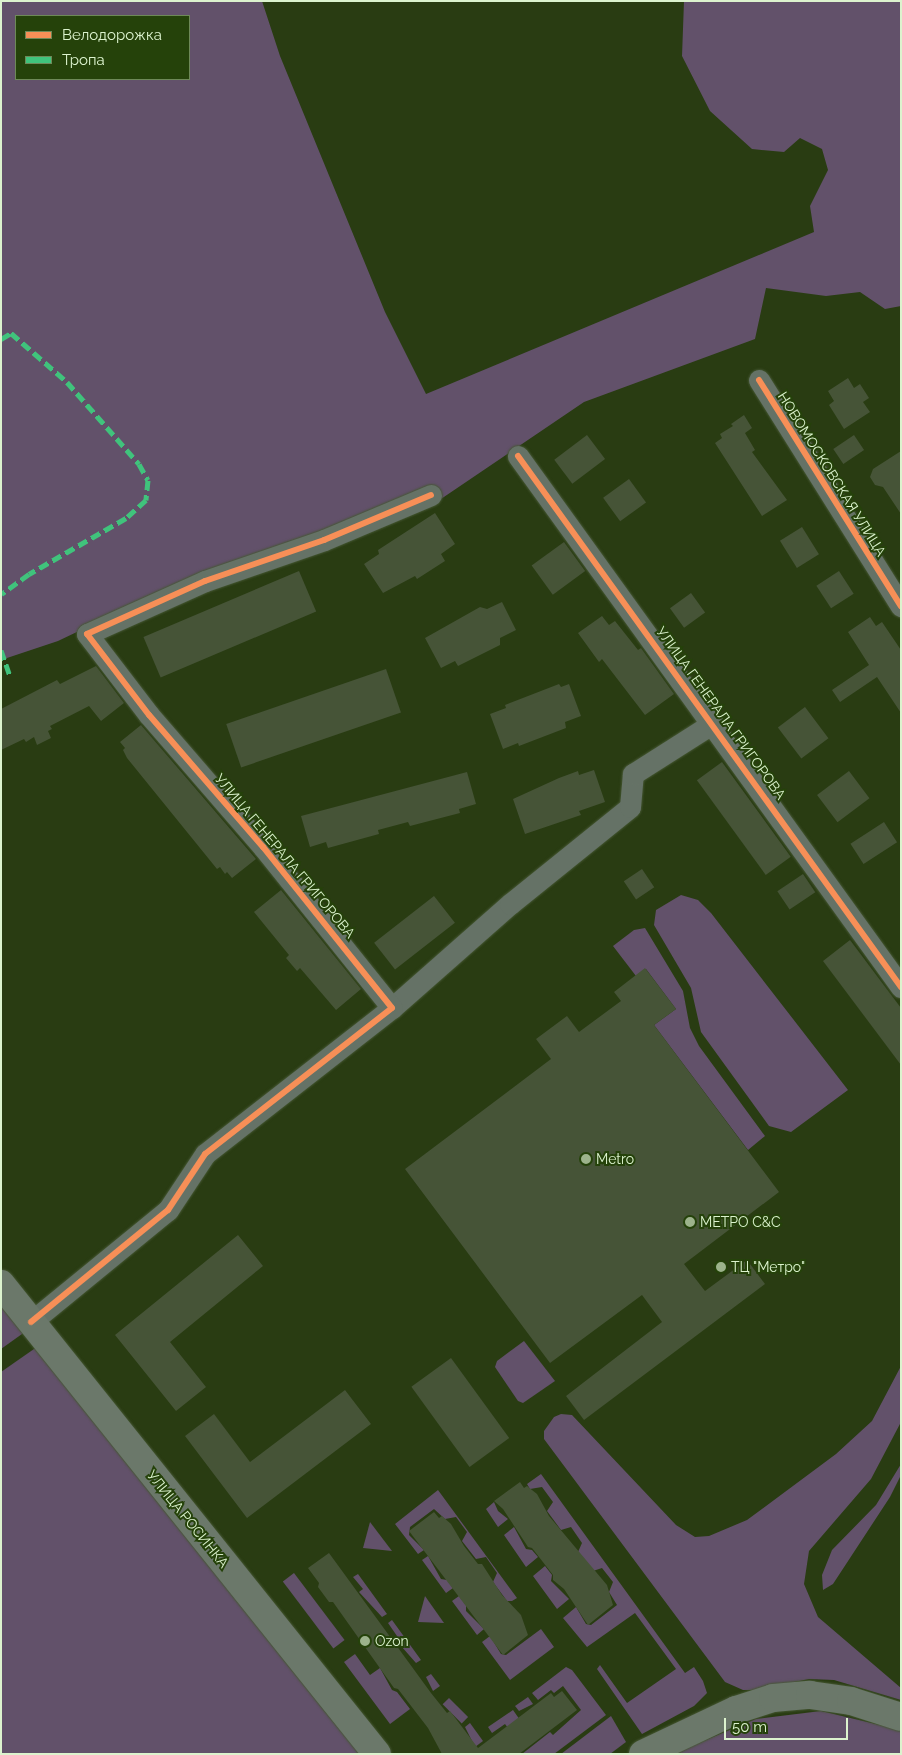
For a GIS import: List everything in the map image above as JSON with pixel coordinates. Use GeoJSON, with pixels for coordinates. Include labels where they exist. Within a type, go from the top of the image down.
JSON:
{"type":"FeatureCollection","features":[{"type":"Feature","properties":{"kind":"main road","name":"УЛИЦА РОСИНКА"},"geometry":{"type":"LineString","coordinates":[[1,1284],[377,1754]]}},
{"type":"Feature","properties":{"kind":"main road"},"geometry":{"type":"LineString","coordinates":[[643,1754],[736,1710],[773,1698],[810,1696],[851,1701],[901,1717]]}},
{"type":"Feature","properties":{"kind":"street","name":"НОВОМОСКОВСКАЯ УЛИЦА"},"geometry":{"type":"LineString","coordinates":[[758,380],[901,606]]}},
{"type":"Feature","properties":{"kind":"street","name":"УЛИЦА ГЕНЕРАЛА ГРИГОРОВА"},"geometry":{"type":"LineString","coordinates":[[518,456],[713,723],[901,987]]}},
{"type":"Feature","properties":{"kind":"street","name":"УЛИЦА ГЕНЕРАЛА ГРИГОРОВА"},"geometry":{"type":"LineString","coordinates":[[392,1008],[263,847],[149,715],[87,634],[205,581],[324,540],[431,495]]}},
{"type":"Feature","properties":{"kind":"street","name":"УЛИЦА ГЕНЕРАЛА ГРИГОРОВА"},"geometry":{"type":"LineString","coordinates":[[31,1322],[168,1210],[205,1154],[392,1008],[510,904],[630,807],[633,774],[713,723]]}},
{"type":"Feature","properties":{"kind":"shaded area"},"geometry":{"type":"Polygon","coordinates":[[[1,1],[262,1],[280,56],[385,312],[426,394],[814,232],[810,206],[828,170],[822,149],[800,138],[784,152],[752,149],[710,111],[682,56],[684,1],[901,1],[901,306],[885,309],[860,292],[826,296],[766,288],[755,339],[584,402],[438,501],[192,577],[58,641],[1,660],[1,1]]]}},
{"type":"Feature","properties":{"kind":"shaded area"},"geometry":{"type":"Polygon","coordinates":[[[681,895],[698,900],[711,913],[848,1090],[791,1132],[769,1126],[701,1032],[691,988],[654,925],[656,910],[681,895]]]}},
{"type":"Feature","properties":{"kind":"shaded area"},"geometry":{"type":"Polygon","coordinates":[[[645,928],[683,991],[690,1028],[699,1046],[765,1136],[748,1150],[654,1025],[676,1009],[646,969],[636,976],[613,946],[634,930],[645,928]]]}},
{"type":"Feature","properties":{"kind":"shaded area"},"geometry":{"type":"Polygon","coordinates":[[[1,1281],[36,1324],[1,1349],[1,1281]]]}},
{"type":"Feature","properties":{"kind":"shaded area"},"geometry":{"type":"Polygon","coordinates":[[[524,1341],[555,1381],[523,1403],[518,1401],[495,1367],[497,1361],[524,1341]]]}},
{"type":"Feature","properties":{"kind":"shaded area"},"geometry":{"type":"Polygon","coordinates":[[[44,1342],[371,1754],[1,1754],[1,1372],[44,1342]]]}},
{"type":"Feature","properties":{"kind":"shaded area"},"geometry":{"type":"Polygon","coordinates":[[[901,1366],[901,1422],[871,1479],[809,1551],[804,1584],[818,1617],[901,1688],[901,1700],[834,1680],[809,1679],[754,1690],[743,1690],[725,1682],[544,1439],[544,1431],[554,1417],[561,1414],[572,1415],[676,1525],[695,1537],[709,1536],[747,1520],[836,1454],[872,1421],[901,1366]]]}},
{"type":"Feature","properties":{"kind":"shaded area"},"geometry":{"type":"Polygon","coordinates":[[[901,1464],[901,1475],[890,1497],[833,1584],[823,1590],[822,1575],[832,1550],[876,1505],[901,1464]]]}},
{"type":"Feature","properties":{"kind":"shaded area"},"geometry":{"type":"Polygon","coordinates":[[[541,1474],[685,1673],[694,1667],[703,1681],[707,1693],[694,1706],[642,1734],[597,1669],[600,1665],[627,1703],[676,1669],[635,1613],[587,1647],[563,1618],[576,1607],[586,1624],[591,1625],[617,1605],[609,1592],[613,1582],[602,1568],[593,1571],[578,1552],[582,1543],[571,1527],[561,1530],[547,1511],[553,1502],[542,1487],[530,1489],[527,1484],[541,1474]]]}},
{"type":"Feature","properties":{"kind":"shaded area"},"geometry":{"type":"Polygon","coordinates":[[[438,1490],[517,1598],[507,1601],[493,1582],[497,1573],[486,1557],[476,1559],[462,1541],[467,1532],[456,1517],[445,1519],[434,1509],[410,1527],[409,1535],[424,1550],[418,1554],[395,1524],[438,1490]]]}},
{"type":"Feature","properties":{"kind":"shaded area"},"geometry":{"type":"Polygon","coordinates":[[[494,1502],[498,1511],[508,1519],[498,1527],[486,1509],[494,1502]]]}},
{"type":"Feature","properties":{"kind":"shaded area"},"geometry":{"type":"Polygon","coordinates":[[[370,1522],[392,1551],[363,1548],[370,1522]]]}},
{"type":"Feature","properties":{"kind":"shaded area"},"geometry":{"type":"Polygon","coordinates":[[[514,1527],[526,1549],[532,1550],[538,1557],[526,1567],[504,1535],[514,1527]]]}},
{"type":"Feature","properties":{"kind":"shaded area"},"geometry":{"type":"Polygon","coordinates":[[[428,1556],[441,1579],[447,1580],[453,1588],[446,1593],[422,1560],[428,1556]]]}},
{"type":"Feature","properties":{"kind":"shaded area"},"geometry":{"type":"Polygon","coordinates":[[[545,1566],[552,1575],[551,1581],[569,1599],[557,1609],[533,1576],[545,1566]]]}},
{"type":"Feature","properties":{"kind":"shaded area"},"geometry":{"type":"Polygon","coordinates":[[[294,1573],[345,1640],[333,1649],[283,1581],[294,1573]]]}},
{"type":"Feature","properties":{"kind":"shaded area"},"geometry":{"type":"Polygon","coordinates":[[[358,1574],[387,1614],[382,1617],[359,1592],[363,1589],[353,1577],[358,1574]]]}},
{"type":"Feature","properties":{"kind":"shaded area"},"geometry":{"type":"Polygon","coordinates":[[[425,1596],[444,1623],[418,1622],[425,1596]]]}},
{"type":"Feature","properties":{"kind":"shaded area"},"geometry":{"type":"Polygon","coordinates":[[[459,1596],[466,1605],[466,1611],[484,1629],[477,1635],[452,1601],[459,1596]]]}},
{"type":"Feature","properties":{"kind":"shaded area"},"geometry":{"type":"Polygon","coordinates":[[[392,1620],[421,1660],[416,1663],[394,1638],[397,1636],[388,1623],[392,1620]]]}},
{"type":"Feature","properties":{"kind":"shaded area"},"geometry":{"type":"Polygon","coordinates":[[[541,1629],[554,1647],[510,1680],[482,1642],[490,1636],[501,1654],[506,1655],[541,1629]]]}},
{"type":"Feature","properties":{"kind":"shaded area"},"geometry":{"type":"Polygon","coordinates":[[[355,1654],[370,1675],[380,1668],[392,1690],[397,1692],[410,1709],[390,1724],[344,1662],[355,1654]]]}},
{"type":"Feature","properties":{"kind":"shaded area"},"geometry":{"type":"Polygon","coordinates":[[[566,1667],[572,1670],[606,1715],[554,1754],[522,1754],[550,1732],[553,1735],[581,1710],[563,1686],[554,1693],[551,1690],[538,1700],[532,1693],[566,1667]]]}},
{"type":"Feature","properties":{"kind":"shaded area"},"geometry":{"type":"Polygon","coordinates":[[[431,1674],[440,1686],[433,1691],[426,1677],[431,1674]]]}},
{"type":"Feature","properties":{"kind":"shaded area"},"geometry":{"type":"Polygon","coordinates":[[[528,1697],[533,1704],[519,1711],[515,1706],[528,1697]]]}},
{"type":"Feature","properties":{"kind":"shaded area"},"geometry":{"type":"Polygon","coordinates":[[[449,1698],[468,1717],[462,1723],[443,1704],[449,1698]]]}},
{"type":"Feature","properties":{"kind":"shaded area"},"geometry":{"type":"Polygon","coordinates":[[[513,1710],[520,1720],[508,1728],[505,1724],[492,1733],[488,1727],[513,1710]]]}},
{"type":"Feature","properties":{"kind":"shaded area"},"geometry":{"type":"Polygon","coordinates":[[[821,1711],[901,1730],[901,1754],[672,1754],[756,1719],[821,1711]]]}},
{"type":"Feature","properties":{"kind":"shaded area"},"geometry":{"type":"Polygon","coordinates":[[[611,1716],[626,1742],[610,1754],[561,1754],[611,1716]]]}},
{"type":"Feature","properties":{"kind":"shaded area"},"geometry":{"type":"Polygon","coordinates":[[[470,1723],[483,1741],[475,1747],[465,1727],[470,1723]]]}},
{"type":"Feature","properties":{"kind":"building"},"geometry":{"type":"Polygon","coordinates":[[[848,378],[854,388],[860,384],[869,398],[863,402],[870,412],[844,429],[829,405],[834,401],[828,391],[848,378]]]}},
{"type":"Feature","properties":{"kind":"building"},"geometry":{"type":"Polygon","coordinates":[[[744,415],[752,428],[745,433],[755,450],[752,452],[787,500],[762,516],[715,443],[722,438],[720,434],[733,426],[731,424],[744,415]]]}},
{"type":"Feature","properties":{"kind":"building"},"geometry":{"type":"Polygon","coordinates":[[[587,435],[605,459],[572,484],[554,460],[587,435]]]}},
{"type":"Feature","properties":{"kind":"building"},"geometry":{"type":"Polygon","coordinates":[[[854,435],[864,450],[843,464],[833,449],[854,435]]]}},
{"type":"Feature","properties":{"kind":"building"},"geometry":{"type":"Polygon","coordinates":[[[901,451],[901,514],[883,487],[875,485],[870,477],[873,469],[901,451]]]}},
{"type":"Feature","properties":{"kind":"building"},"geometry":{"type":"Polygon","coordinates":[[[629,479],[646,502],[620,521],[603,498],[629,479]]]}},
{"type":"Feature","properties":{"kind":"building"},"geometry":{"type":"Polygon","coordinates":[[[435,513],[455,544],[441,554],[445,561],[417,579],[415,576],[383,593],[364,564],[379,554],[378,550],[435,513]]]}},
{"type":"Feature","properties":{"kind":"building"},"geometry":{"type":"Polygon","coordinates":[[[802,527],[819,554],[797,568],[780,541],[802,527]]]}},
{"type":"Feature","properties":{"kind":"building"},"geometry":{"type":"Polygon","coordinates":[[[564,542],[585,571],[553,595],[532,566],[564,542]]]}},
{"type":"Feature","properties":{"kind":"building"},"geometry":{"type":"Polygon","coordinates":[[[299,571],[316,612],[161,678],[143,637],[299,571]]]}},
{"type":"Feature","properties":{"kind":"building"},"geometry":{"type":"Polygon","coordinates":[[[839,571],[854,594],[831,608],[816,586],[839,571]]]}},
{"type":"Feature","properties":{"kind":"building"},"geometry":{"type":"Polygon","coordinates":[[[691,593],[705,612],[684,628],[670,608],[691,593]]]}},
{"type":"Feature","properties":{"kind":"building"},"geometry":{"type":"Polygon","coordinates":[[[502,602],[516,630],[500,638],[500,645],[458,666],[455,661],[441,668],[425,638],[480,607],[487,609],[502,602]]]}},
{"type":"Feature","properties":{"kind":"building"},"geometry":{"type":"Polygon","coordinates":[[[602,616],[609,625],[615,621],[638,650],[641,648],[674,694],[645,715],[602,659],[599,662],[578,633],[602,616]]]}},
{"type":"Feature","properties":{"kind":"building"},"geometry":{"type":"Polygon","coordinates":[[[870,617],[876,626],[882,622],[901,650],[901,713],[877,677],[840,702],[832,690],[869,665],[848,632],[870,617]]]}},
{"type":"Feature","properties":{"kind":"building"},"geometry":{"type":"Polygon","coordinates":[[[96,666],[124,703],[101,721],[89,706],[50,726],[52,729],[48,731],[51,738],[37,745],[34,737],[26,742],[24,739],[1,750],[1,709],[57,680],[60,684],[96,666]]]}},
{"type":"Feature","properties":{"kind":"building"},"geometry":{"type":"Polygon","coordinates":[[[386,669],[401,712],[241,768],[226,724],[386,669]]]}},
{"type":"Feature","properties":{"kind":"building"},"geometry":{"type":"Polygon","coordinates":[[[559,684],[561,687],[569,684],[581,716],[565,722],[566,728],[519,746],[518,743],[503,749],[490,714],[506,708],[505,705],[559,684]]]}},
{"type":"Feature","properties":{"kind":"building"},"geometry":{"type":"Polygon","coordinates":[[[805,707],[828,738],[801,759],[778,727],[805,707]]]}},
{"type":"Feature","properties":{"kind":"building"},"geometry":{"type":"Polygon","coordinates":[[[141,725],[256,859],[232,878],[227,872],[225,874],[220,867],[217,869],[127,758],[123,750],[125,748],[120,742],[141,725]]]}},
{"type":"Feature","properties":{"kind":"building"},"geometry":{"type":"Polygon","coordinates":[[[722,762],[791,857],[766,875],[697,780],[722,762]]]}},
{"type":"Feature","properties":{"kind":"building"},"geometry":{"type":"Polygon","coordinates":[[[594,770],[605,802],[579,811],[581,815],[525,834],[513,799],[578,771],[579,775],[594,770]]]}},
{"type":"Feature","properties":{"kind":"building"},"geometry":{"type":"Polygon","coordinates":[[[849,771],[869,798],[838,822],[817,795],[849,771]]]}},
{"type":"Feature","properties":{"kind":"building"},"geometry":{"type":"Polygon","coordinates":[[[467,772],[476,804],[459,809],[460,813],[410,826],[408,822],[378,830],[379,834],[328,848],[326,842],[310,847],[301,816],[467,772]]]}},
{"type":"Feature","properties":{"kind":"building"},"geometry":{"type":"Polygon","coordinates":[[[884,822],[897,842],[864,864],[850,844],[884,822]]]}},
{"type":"Feature","properties":{"kind":"building"},"geometry":{"type":"Polygon","coordinates":[[[642,869],[654,887],[636,900],[624,881],[642,869]]]}},
{"type":"Feature","properties":{"kind":"building"},"geometry":{"type":"Polygon","coordinates":[[[803,874],[815,892],[790,910],[777,891],[803,874]]]}},
{"type":"Feature","properties":{"kind":"building"},"geometry":{"type":"Polygon","coordinates":[[[281,890],[361,989],[336,1010],[300,968],[297,971],[286,958],[289,955],[254,912],[281,890]]]}},
{"type":"Feature","properties":{"kind":"building"},"geometry":{"type":"Polygon","coordinates":[[[434,896],[455,923],[395,970],[374,943],[434,896]]]}},
{"type":"Feature","properties":{"kind":"building"},"geometry":{"type":"Polygon","coordinates":[[[850,940],[901,1008],[901,1065],[823,961],[850,940]]]}},
{"type":"Feature","properties":{"kind":"building","name":"Metro"},"geometry":{"type":"Polygon","coordinates":[[[645,968],[676,1009],[654,1025],[779,1192],[684,1264],[705,1291],[747,1260],[765,1284],[584,1420],[566,1396],[662,1322],[642,1295],[550,1363],[405,1169],[551,1059],[536,1039],[567,1016],[579,1032],[621,1001],[614,992],[645,968]]]}},
{"type":"Feature","properties":{"kind":"building"},"geometry":{"type":"Polygon","coordinates":[[[238,1235],[263,1266],[170,1342],[206,1387],[176,1411],[115,1335],[238,1235]]]}},
{"type":"Feature","properties":{"kind":"building"},"geometry":{"type":"Polygon","coordinates":[[[451,1358],[509,1438],[470,1467],[411,1387],[451,1358]]]}},
{"type":"Feature","properties":{"kind":"building"},"geometry":{"type":"Polygon","coordinates":[[[345,1390],[371,1424],[247,1518],[185,1436],[214,1414],[250,1462],[345,1390]]]}},
{"type":"Feature","properties":{"kind":"building"},"geometry":{"type":"Polygon","coordinates":[[[520,1482],[524,1488],[527,1486],[537,1494],[549,1516],[607,1585],[613,1605],[588,1625],[564,1589],[553,1580],[553,1575],[532,1548],[528,1547],[503,1509],[494,1501],[520,1482]]]}},
{"type":"Feature","properties":{"kind":"building"},"geometry":{"type":"Polygon","coordinates":[[[434,1512],[439,1518],[442,1516],[451,1524],[464,1546],[478,1564],[482,1564],[502,1595],[521,1615],[528,1635],[503,1655],[409,1531],[434,1512]]]}},
{"type":"Feature","properties":{"kind":"building"},"geometry":{"type":"Polygon","coordinates":[[[329,1553],[431,1693],[447,1713],[450,1711],[478,1748],[551,1693],[554,1697],[562,1691],[577,1710],[519,1754],[442,1754],[428,1728],[398,1689],[394,1688],[333,1602],[329,1602],[318,1587],[319,1583],[308,1568],[329,1553]]]}},
{"type":"Feature","properties":{"kind":"marked path"},"geometry":{"type":"LineString","coordinates":[[1,339],[11,333],[67,382],[139,464],[148,480],[146,500],[126,518],[29,574],[1,594]]}},
{"type":"Feature","properties":{"kind":"marked path"},"geometry":{"type":"LineString","coordinates":[[1,650],[10,676]]}},
{"type":"Feature","properties":{"kind":"cycle path"},"geometry":{"type":"LineString","coordinates":[[759,380],[901,606]]}},
{"type":"Feature","properties":{"kind":"cycle path"},"geometry":{"type":"LineString","coordinates":[[518,456],[901,987]]}},
{"type":"Feature","properties":{"kind":"cycle path"},"geometry":{"type":"LineString","coordinates":[[31,1322],[168,1210],[205,1154],[392,1008],[263,847],[149,715],[87,634],[205,581],[324,540],[431,495]]}},
{"type":"Feature","properties":{"kind":"place","name":"Metro"},"geometry":{"type":"Point","coordinates":[586,1159]}},
{"type":"Feature","properties":{"kind":"place","name":"МЕТРО С&С"},"geometry":{"type":"Point","coordinates":[690,1222]}},
{"type":"Feature","properties":{"kind":"place","name":"ТЦ \"Метро\""},"geometry":{"type":"Point","coordinates":[721,1267]}},
{"type":"Feature","properties":{"kind":"place","name":"Ozon"},"geometry":{"type":"Point","coordinates":[365,1641]}}]}
